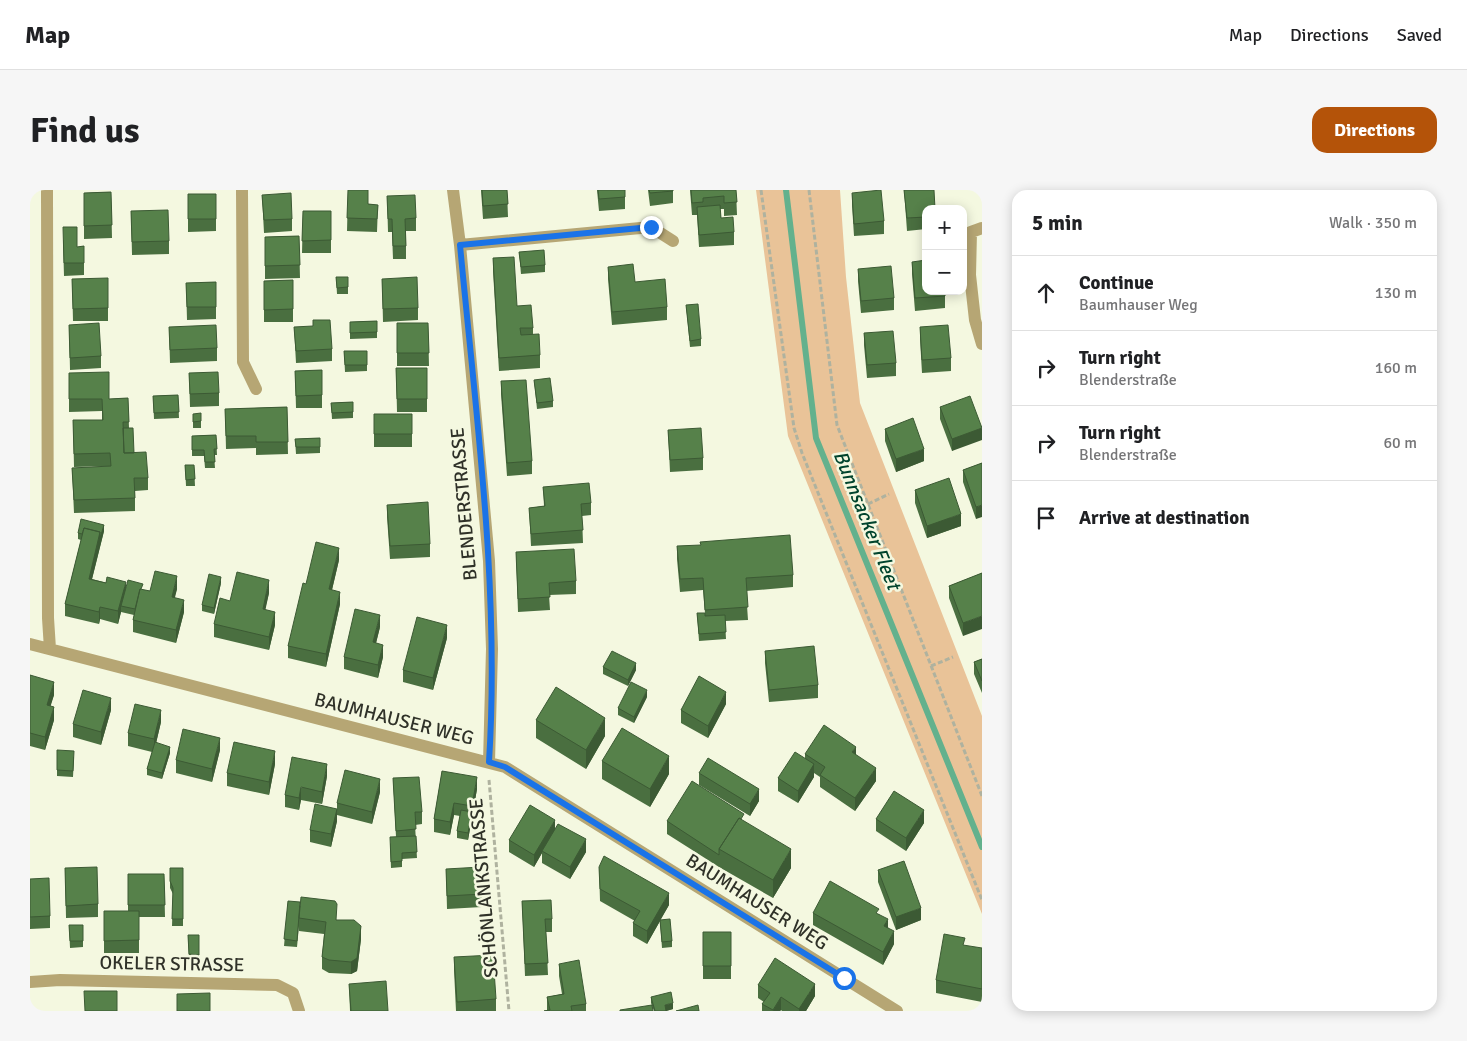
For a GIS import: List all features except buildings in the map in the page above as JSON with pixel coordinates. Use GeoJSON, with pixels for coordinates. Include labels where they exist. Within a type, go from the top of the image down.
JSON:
{"type":"FeatureCollection","features":[{"type":"Feature","properties":{"kind":"street"},"geometry":{"type":"LineString","coordinates":[[47,190],[48,608],[50,649]]}},
{"type":"Feature","properties":{"kind":"street"},"geometry":{"type":"LineString","coordinates":[[242,190],[243,362],[256,389]]}},
{"type":"Feature","properties":{"kind":"street","name":"BLENDERSTRASSE"},"geometry":{"type":"LineString","coordinates":[[454,190],[489,561],[492,649],[489,762]]}},
{"type":"Feature","properties":{"kind":"street"},"geometry":{"type":"LineString","coordinates":[[460,245],[651,227],[673,241]]}},
{"type":"Feature","properties":{"kind":"street"},"geometry":{"type":"LineString","coordinates":[[982,228],[971,232],[970,275],[976,320],[982,344]]}},
{"type":"Feature","properties":{"kind":"street","name":"BAUMHAUSER WEG"},"geometry":{"type":"LineString","coordinates":[[30,644],[505,767],[897,1011]]}},
{"type":"Feature","properties":{"kind":"street","name":"OKELER STRASSE"},"geometry":{"type":"LineString","coordinates":[[30,982],[60,980],[277,985],[293,993],[299,1011]]}},
{"type":"Feature","properties":{"kind":"path"},"geometry":{"type":"LineString","coordinates":[[761,190],[794,428],[802,453],[982,900]]}},
{"type":"Feature","properties":{"kind":"path"},"geometry":{"type":"LineString","coordinates":[[809,190],[837,425],[982,796]]}},
{"type":"Feature","properties":{"kind":"path"},"geometry":{"type":"LineString","coordinates":[[868,504],[889,494]]}},
{"type":"Feature","properties":{"kind":"path"},"geometry":{"type":"LineString","coordinates":[[931,666],[953,657]]}},
{"type":"Feature","properties":{"kind":"path","name":"SCHÖNLANKSTRASSE"},"geometry":{"type":"LineString","coordinates":[[489,762],[489,789],[509,1011]]}},
{"type":"Feature","properties":{"kind":"shaded area"},"geometry":{"type":"Polygon","coordinates":[[[756,190],[840,190],[846,277],[860,403],[982,716],[982,914],[788,436],[756,190]]]}},
{"type":"Feature","properties":{"kind":"waterway","name":"Bunnsacker Fleet"},"geometry":{"type":"LineString","coordinates":[[786,190],[816,438],[982,847]]}},
{"type":"Feature","properties":{"kind":"route"},"geometry":{"type":"LineString","coordinates":[[651,227],[460,245],[489,561],[492,649],[489,762],[505,767],[844,978]]}}]}
